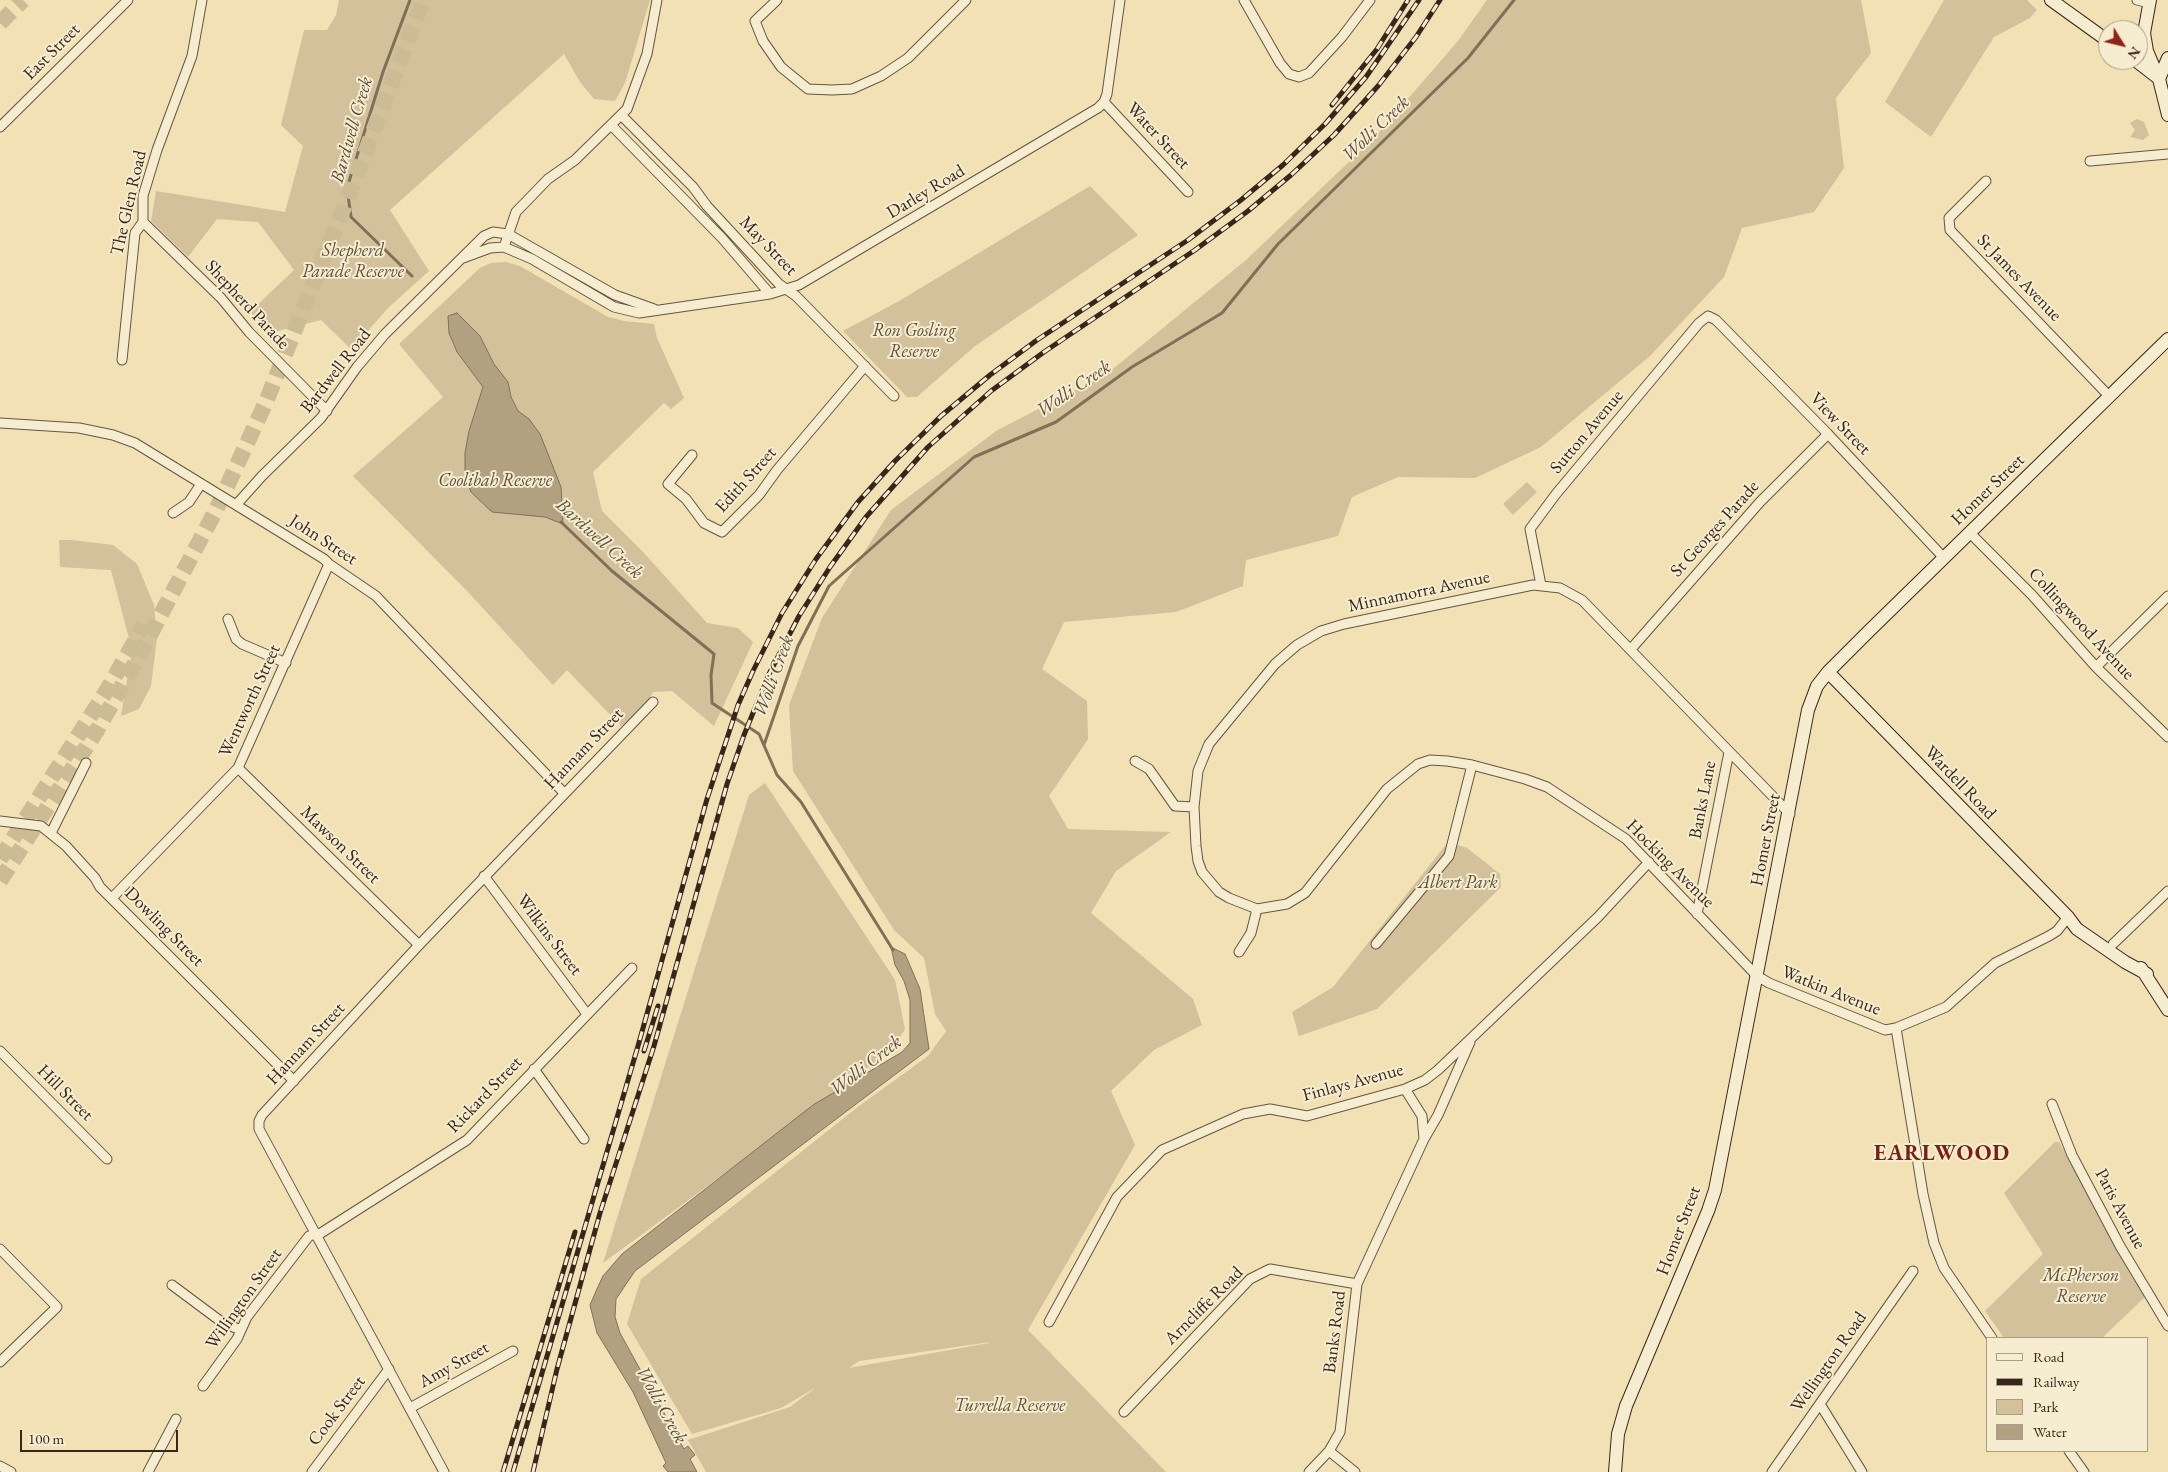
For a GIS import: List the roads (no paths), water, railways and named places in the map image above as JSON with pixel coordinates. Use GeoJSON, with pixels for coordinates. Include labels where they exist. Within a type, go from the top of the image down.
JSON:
{"type":"FeatureCollection","features":[{"type":"Feature","properties":{"kind":"main road"},"geometry":{"type":"LineString","coordinates":[[2051,0],[2098,34]]}},
{"type":"Feature","properties":{"kind":"main road"},"geometry":{"type":"LineString","coordinates":[[2150,2],[2144,34],[2147,51],[2158,79],[2168,115]]}},
{"type":"Feature","properties":{"kind":"main road"},"geometry":{"type":"LineString","coordinates":[[2158,79],[2168,58]]}},
{"type":"Feature","properties":{"kind":"main road"},"geometry":{"type":"LineString","coordinates":[[2147,70],[2158,79]]}},
{"type":"Feature","properties":{"kind":"main road","name":"Homer Street"},"geometry":{"type":"LineString","coordinates":[[1615,1472],[1616,1444],[1623,1415],[1715,1190],[1790,814],[1808,710],[1817,686],[1828,672],[2168,338]]}},
{"type":"Feature","properties":{"kind":"main road","name":"Wardell Road"},"geometry":{"type":"LineString","coordinates":[[1828,672],[2068,917],[2077,929],[2125,962],[2147,974]]}},
{"type":"Feature","properties":{"kind":"main road","name":"Wardell Road"},"geometry":{"type":"LineString","coordinates":[[2068,917],[2130,956],[2147,974],[2168,1010]]}},
{"type":"Feature","properties":{"kind":"street","name":"East Street"},"geometry":{"type":"LineString","coordinates":[[0,127],[128,0]]}},
{"type":"Feature","properties":{"kind":"street","name":"The Glen Road"},"geometry":{"type":"LineString","coordinates":[[122,360],[135,233],[143,222],[143,196],[157,150],[192,56],[202,0]]}},
{"type":"Feature","properties":{"kind":"street"},"geometry":{"type":"LineString","coordinates":[[463,258],[490,248],[504,247],[512,220],[520,208],[548,179],[575,160],[622,116],[634,93],[647,54],[657,0]]}},
{"type":"Feature","properties":{"kind":"street"},"geometry":{"type":"LineString","coordinates":[[777,0],[755,21],[763,41],[781,67],[808,89],[832,90],[852,89],[881,76],[908,58],[966,0]]}},
{"type":"Feature","properties":{"kind":"street"},"geometry":{"type":"LineString","coordinates":[[1104,102],[1107,94],[1120,0]]}},
{"type":"Feature","properties":{"kind":"street"},"geometry":{"type":"LineString","coordinates":[[1244,0],[1280,63],[1289,74],[1299,76],[1309,73],[1342,38],[1370,0]]}},
{"type":"Feature","properties":{"kind":"street"},"geometry":{"type":"LineString","coordinates":[[2137,0],[2150,2]]}},
{"type":"Feature","properties":{"kind":"street","name":"Water Street"},"geometry":{"type":"LineString","coordinates":[[1104,102],[1188,192]]}},
{"type":"Feature","properties":{"kind":"street","name":"Darley Road"},"geometry":{"type":"LineString","coordinates":[[504,247],[532,260],[614,307],[639,313],[654,309],[770,294],[787,290],[822,274],[1098,108],[1104,102]]}},
{"type":"Feature","properties":{"kind":"street","name":"May Street"},"geometry":{"type":"LineString","coordinates":[[622,116],[694,187],[707,206],[779,284],[796,296],[894,396]]}},
{"type":"Feature","properties":{"kind":"street","name":"May Street"},"geometry":{"type":"LineString","coordinates":[[612,126],[722,238],[770,294]]}},
{"type":"Feature","properties":{"kind":"street"},"geometry":{"type":"LineString","coordinates":[[2090,161],[2168,154]]}},
{"type":"Feature","properties":{"kind":"street","name":"St James Avenue"},"geometry":{"type":"LineString","coordinates":[[1986,181],[1949,218],[1950,230],[2109,396]]}},
{"type":"Feature","properties":{"kind":"street","name":"Shepherd Parade"},"geometry":{"type":"LineString","coordinates":[[143,222],[221,298],[249,332],[328,411]]}},
{"type":"Feature","properties":{"kind":"street"},"geometry":{"type":"LineString","coordinates":[[463,258],[484,236],[493,232],[508,234]]}},
{"type":"Feature","properties":{"kind":"street","name":"Darley Road"},"geometry":{"type":"LineString","coordinates":[[508,234],[615,295],[654,309]]}},
{"type":"Feature","properties":{"kind":"street","name":"Bardwell Road"},"geometry":{"type":"LineString","coordinates":[[236,505],[262,476],[328,411],[367,354],[463,258]]}},
{"type":"Feature","properties":{"kind":"street","name":"View Street"},"geometry":{"type":"LineString","coordinates":[[1708,316],[1716,320],[1828,434],[1944,558]]}},
{"type":"Feature","properties":{"kind":"street","name":"Sutton Avenue"},"geometry":{"type":"LineString","coordinates":[[1541,585],[1530,529],[1556,494],[1699,323],[1708,316]]}},
{"type":"Feature","properties":{"kind":"street","name":"Edith Street"},"geometry":{"type":"LineString","coordinates":[[692,455],[668,484],[686,500],[704,523],[722,532],[759,495],[777,470],[865,366]]}},
{"type":"Feature","properties":{"kind":"street","name":"John Street"},"geometry":{"type":"LineString","coordinates":[[0,423],[79,428],[113,435],[135,443],[324,559],[376,596],[564,793]]}},
{"type":"Feature","properties":{"kind":"street","name":"St Georges Parade"},"geometry":{"type":"LineString","coordinates":[[1631,649],[1760,502],[1828,434]]}},
{"type":"Feature","properties":{"kind":"street"},"geometry":{"type":"LineString","coordinates":[[173,513],[189,502],[201,484]]}},
{"type":"Feature","properties":{"kind":"street","name":"Collingwood Avenue"},"geometry":{"type":"LineString","coordinates":[[1970,533],[2032,595],[2096,667],[2168,737]]}},
{"type":"Feature","properties":{"kind":"street","name":"Wentworth Street"},"geometry":{"type":"LineString","coordinates":[[112,898],[238,768],[329,564]]}},
{"type":"Feature","properties":{"kind":"street","name":"Minnamorra Avenue"},"geometry":{"type":"LineString","coordinates":[[1257,909],[1219,892],[1202,872],[1198,862],[1194,807],[1198,772],[1208,744],[1275,664],[1298,645],[1321,632],[1344,624],[1519,587],[1541,585],[1560,588],[1582,600],[1790,814]]}},
{"type":"Feature","properties":{"kind":"street"},"geometry":{"type":"LineString","coordinates":[[2096,667],[2168,596]]}},
{"type":"Feature","properties":{"kind":"street"},"geometry":{"type":"LineString","coordinates":[[228,619],[236,639],[242,644],[286,663]]}},
{"type":"Feature","properties":{"kind":"street","name":"Hannam Street"},"geometry":{"type":"LineString","coordinates":[[444,1472],[258,1125],[262,1115],[419,944],[653,702]]}},
{"type":"Feature","properties":{"kind":"street","name":"Banks Lane"},"geometry":{"type":"LineString","coordinates":[[1697,914],[1729,752]]}},
{"type":"Feature","properties":{"kind":"street","name":"Hocking Avenue"},"geometry":{"type":"LineString","coordinates":[[1257,909],[1287,904],[1305,893],[1387,789],[1418,764],[1430,760],[1472,765],[1547,787],[1626,839],[1757,976]]}},
{"type":"Feature","properties":{"kind":"street"},"geometry":{"type":"LineString","coordinates":[[1135,761],[1149,769],[1175,806],[1194,807]]}},
{"type":"Feature","properties":{"kind":"street"},"geometry":{"type":"LineString","coordinates":[[51,833],[86,763]]}},
{"type":"Feature","properties":{"kind":"street"},"geometry":{"type":"LineString","coordinates":[[1376,944],[1449,856],[1472,765]]}},
{"type":"Feature","properties":{"kind":"street","name":"Mawson Street"},"geometry":{"type":"LineString","coordinates":[[238,768],[419,944]]}},
{"type":"Feature","properties":{"kind":"street","name":"Dowling Street"},"geometry":{"type":"LineString","coordinates":[[0,820],[34,823],[42,826],[66,846],[112,898],[294,1081]]}},
{"type":"Feature","properties":{"kind":"street","name":"Finlays Avenue"},"geometry":{"type":"LineString","coordinates":[[1049,1322],[1117,1197],[1162,1150],[1243,1114],[1270,1109],[1307,1116],[1405,1088],[1425,1080],[1438,1070],[1598,917],[1649,862]]}},
{"type":"Feature","properties":{"kind":"street","name":"Wilkins Street"},"geometry":{"type":"LineString","coordinates":[[484,876],[588,1014]]}},
{"type":"Feature","properties":{"kind":"street"},"geometry":{"type":"LineString","coordinates":[[2113,944],[2168,891]]}},
{"type":"Feature","properties":{"kind":"street"},"geometry":{"type":"LineString","coordinates":[[1239,952],[1251,933],[1257,909]]}},
{"type":"Feature","properties":{"kind":"street","name":"Watkin Avenue"},"geometry":{"type":"LineString","coordinates":[[1757,976],[1769,983],[1885,1030],[1896,1028],[1946,1007],[1995,963],[2057,931],[2068,917]]}},
{"type":"Feature","properties":{"kind":"street","name":"Rickard Street"},"geometry":{"type":"LineString","coordinates":[[316,1234],[321,1233],[462,1144],[632,968]]}},
{"type":"Feature","properties":{"kind":"street"},"geometry":{"type":"LineString","coordinates":[[1896,1028],[1923,1194],[1934,1243],[1944,1268],[1991,1337]]}},
{"type":"Feature","properties":{"kind":"street","name":"Banks Road"},"geometry":{"type":"LineString","coordinates":[[1308,1472],[1328,1451],[1340,1432],[1357,1284],[1424,1139],[1438,1115],[1472,1037]]}},
{"type":"Feature","properties":{"kind":"street","name":"Hill Street"},"geometry":{"type":"LineString","coordinates":[[0,1051],[107,1159]]}},
{"type":"Feature","properties":{"kind":"street"},"geometry":{"type":"LineString","coordinates":[[534,1069],[584,1139]]}},
{"type":"Feature","properties":{"kind":"street"},"geometry":{"type":"LineString","coordinates":[[1405,1088],[1422,1116],[1424,1139]]}},
{"type":"Feature","properties":{"kind":"street","name":"Paris Avenue"},"geometry":{"type":"LineString","coordinates":[[2052,1104],[2072,1155],[2120,1246],[2168,1326]]}},
{"type":"Feature","properties":{"kind":"street","name":"Willington Street"},"geometry":{"type":"LineString","coordinates":[[203,1386],[237,1339],[247,1317],[309,1236],[316,1234]]}},
{"type":"Feature","properties":{"kind":"street"},"geometry":{"type":"LineString","coordinates":[[0,1249],[57,1307],[0,1362]]}},
{"type":"Feature","properties":{"kind":"street","name":"Arncliffe Road"},"geometry":{"type":"LineString","coordinates":[[1124,1412],[1250,1279],[1270,1269],[1357,1284]]}},
{"type":"Feature","properties":{"kind":"street","name":"Wellington Road"},"geometry":{"type":"LineString","coordinates":[[1772,1472],[1913,1271]]}},
{"type":"Feature","properties":{"kind":"street"},"geometry":{"type":"LineString","coordinates":[[172,1285],[223,1323],[242,1330]]}},
{"type":"Feature","properties":{"kind":"street","name":"Amy Street"},"geometry":{"type":"LineString","coordinates":[[410,1408],[513,1351]]}},
{"type":"Feature","properties":{"kind":"street","name":"Cook Street"},"geometry":{"type":"LineString","coordinates":[[312,1472],[389,1369]]}},
{"type":"Feature","properties":{"kind":"street"},"geometry":{"type":"LineString","coordinates":[[1820,1404],[1862,1472]]}},
{"type":"Feature","properties":{"kind":"street"},"geometry":{"type":"LineString","coordinates":[[148,1472],[176,1419]]}},
{"type":"Feature","properties":{"kind":"street"},"geometry":{"type":"LineString","coordinates":[[1328,1451],[1355,1472]]}},
{"type":"Feature","properties":{"kind":"street"},"geometry":{"type":"LineString","coordinates":[[2070,1452],[2084,1472]]}},
{"type":"Feature","properties":{"kind":"street"},"geometry":{"type":"LineString","coordinates":[[0,1466],[11,1472]]}},
{"type":"Feature","properties":{"kind":"water"},"geometry":{"type":"Polygon","coordinates":[[[457,313],[480,336],[494,364],[508,382],[511,397],[518,411],[529,419],[540,434],[561,487],[563,524],[545,517],[492,512],[471,492],[465,477],[465,453],[469,431],[483,387],[457,352],[449,333],[448,316],[457,313]]]}},
{"type":"Feature","properties":{"kind":"water"},"geometry":{"type":"Polygon","coordinates":[[[891,947],[905,954],[920,989],[929,1049],[635,1271],[616,1299],[615,1317],[620,1333],[684,1449],[688,1446],[695,1455],[690,1459],[697,1472],[668,1472],[663,1466],[666,1463],[633,1392],[597,1333],[590,1305],[603,1276],[622,1254],[813,1105],[902,1052],[910,1043],[910,1000],[904,981],[895,965],[891,947]]]}},
{"type":"Feature","properties":{"kind":"waterway","name":"Bardwell Creek"},"geometry":{"type":"LineString","coordinates":[[410,0],[383,72],[347,188],[351,217],[412,276]]}},
{"type":"Feature","properties":{"kind":"waterway","name":"Wolli Creek"},"geometry":{"type":"LineString","coordinates":[[764,745],[798,646],[829,586],[974,457],[1056,422],[1132,367],[1222,313],[1278,244],[1468,58],[1514,0]]}},
{"type":"Feature","properties":{"kind":"waterway","name":"Bardwell Creek"},"geometry":{"type":"LineString","coordinates":[[561,522],[612,571],[714,654],[711,675],[712,703],[759,734],[777,775],[801,802],[893,950]]}},
{"type":"Feature","properties":{"kind":"tunnel"},"geometry":{"type":"LineString","coordinates":[[0,23],[23,0]]}},
{"type":"Feature","properties":{"kind":"tunnel"},"geometry":{"type":"LineString","coordinates":[[0,881],[96,732],[139,656],[217,508],[266,402],[356,177],[423,0]]}},
{"type":"Feature","properties":{"kind":"tunnel"},"geometry":{"type":"LineString","coordinates":[[0,859],[107,690],[144,625]]}},
{"type":"Feature","properties":{"kind":"railway"},"geometry":{"type":"LineString","coordinates":[[1332,105],[1377,49],[1408,0]]}},
{"type":"Feature","properties":{"kind":"railway"},"geometry":{"type":"LineString","coordinates":[[513,1472],[638,1046],[707,799],[738,705],[782,613],[816,559],[858,502],[895,461],[941,416],[990,375],[1037,340],[1188,240],[1283,165],[1325,124],[1366,77],[1419,0]]}},
{"type":"Feature","properties":{"kind":"railway"},"geometry":{"type":"LineString","coordinates":[[533,1472],[557,1369],[600,1213],[654,1046],[727,784],[768,676],[799,616],[830,567],[866,517],[928,447],[991,391],[1044,352],[1195,250],[1248,211],[1291,175],[1334,135],[1378,86],[1416,37],[1440,0]]}},
{"type":"Feature","properties":{"kind":"railway"},"geometry":{"type":"LineString","coordinates":[[644,1051],[658,1006]]}},
{"type":"Feature","properties":{"kind":"railway"},"geometry":{"type":"LineString","coordinates":[[503,1472],[575,1232]]}},
{"type":"Feature","properties":{"kind":"district","name":"EARLWOOD"},"geometry":{"type":"Point","coordinates":[1942,1154]}},
{"type":"Feature","properties":{"kind":"park label","name":"Shepherd Parade Reserve"},"geometry":{"type":"Point","coordinates":[353,261]}},
{"type":"Feature","properties":{"kind":"park label","name":"Ron Gosling Reserve"},"geometry":{"type":"Point","coordinates":[914,341]}},
{"type":"Feature","properties":{"kind":"park label","name":"Coolibah Reserve"},"geometry":{"type":"Point","coordinates":[495,481]}},
{"type":"Feature","properties":{"kind":"park label","name":"Albert Park"},"geometry":{"type":"Point","coordinates":[1458,883]}},
{"type":"Feature","properties":{"kind":"park label","name":"McPherson Reserve"},"geometry":{"type":"Point","coordinates":[2081,1286]}},
{"type":"Feature","properties":{"kind":"park label","name":"Turrella Reserve"},"geometry":{"type":"Point","coordinates":[1010,1406]}}]}
